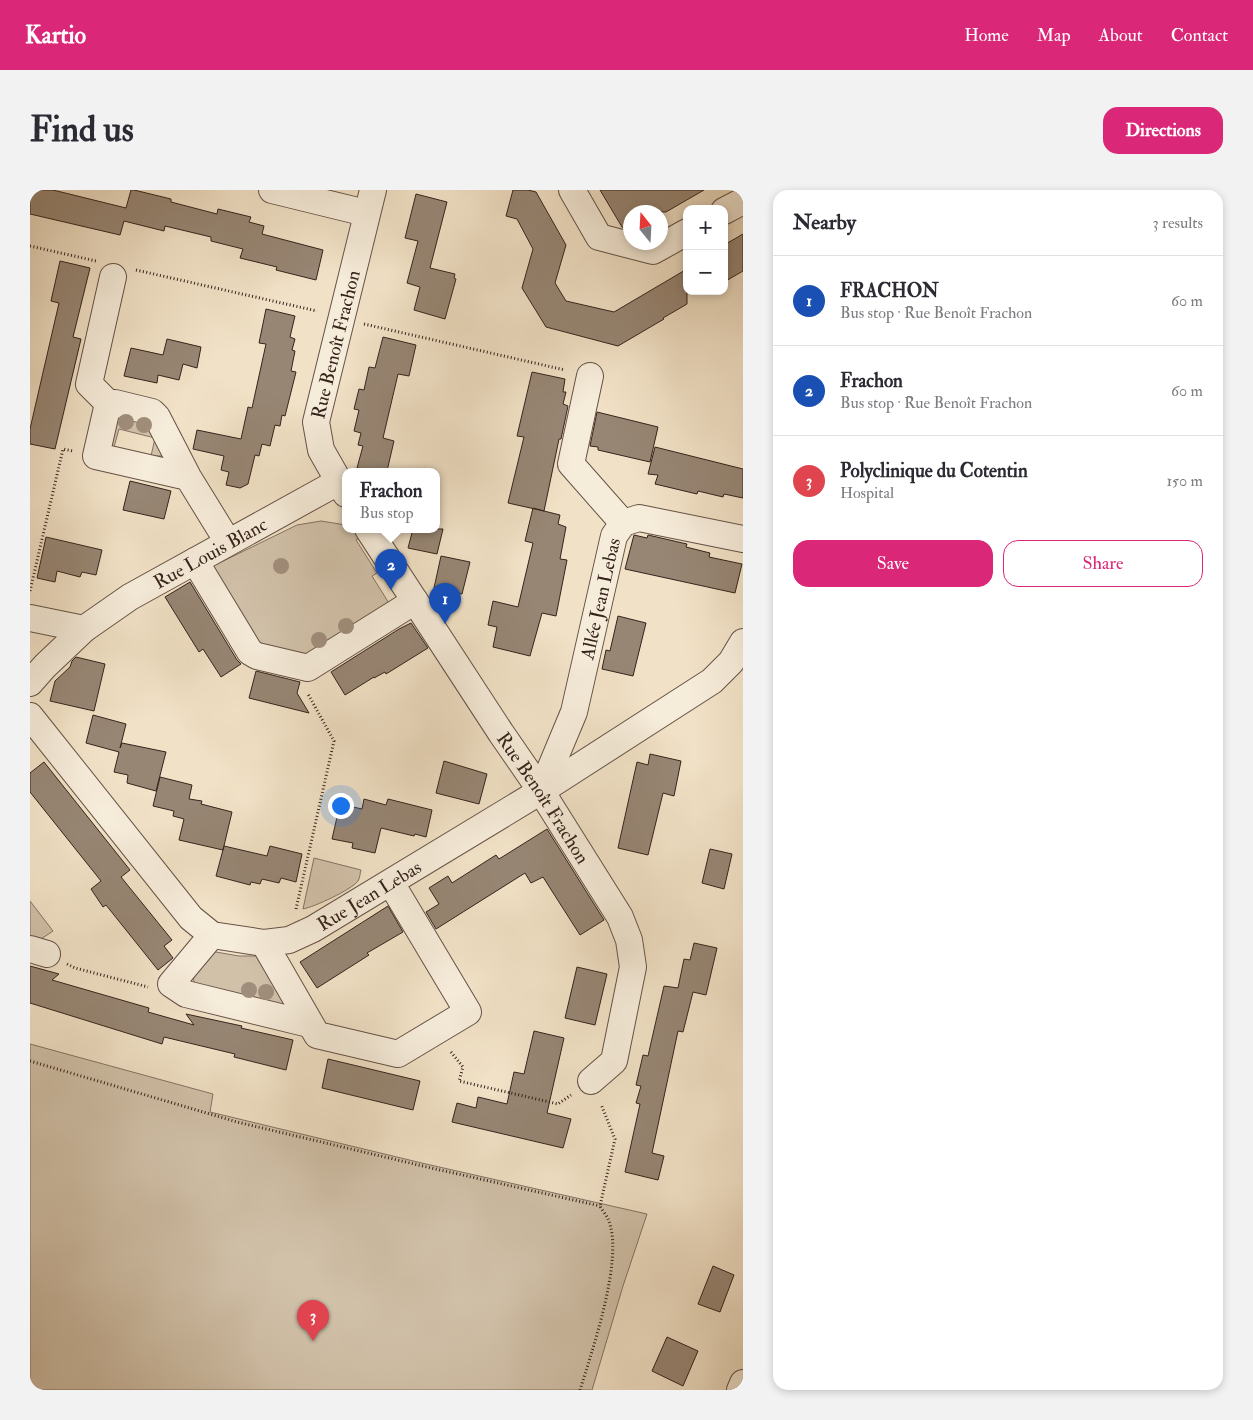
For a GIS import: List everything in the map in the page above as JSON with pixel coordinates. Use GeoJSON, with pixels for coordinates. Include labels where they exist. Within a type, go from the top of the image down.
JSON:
{"type":"FeatureCollection","features":[{"type":"Feature","properties":{"kind":"street"},"geometry":{"type":"LineString","coordinates":[[272,190],[370,201]]}},
{"type":"Feature","properties":{"kind":"street"},"geometry":{"type":"LineString","coordinates":[[572,190],[599,237],[653,251],[683,234]]}},
{"type":"Feature","properties":{"kind":"street","name":"Rue Benoît Frachon"},"geometry":{"type":"LineString","coordinates":[[342,488],[321,450],[316,422],[370,201]]}},
{"type":"Feature","properties":{"kind":"street"},"geometry":{"type":"LineString","coordinates":[[728,209],[743,201]]}},
{"type":"Feature","properties":{"kind":"street"},"geometry":{"type":"LineString","coordinates":[[109,404],[89,384],[114,271]]}},
{"type":"Feature","properties":{"kind":"street"},"geometry":{"type":"LineString","coordinates":[[590,376],[571,464],[623,523]]}},
{"type":"Feature","properties":{"kind":"street"},"geometry":{"type":"LineString","coordinates":[[109,404],[114,403],[152,412],[157,417],[188,476],[228,542]]}},
{"type":"Feature","properties":{"kind":"street"},"geometry":{"type":"LineString","coordinates":[[109,404],[96,456],[188,476]]}},
{"type":"Feature","properties":{"kind":"street","name":"Rue Louis Blanc"},"geometry":{"type":"LineString","coordinates":[[30,683],[84,629],[130,597],[228,542],[342,488]]}},
{"type":"Feature","properties":{"kind":"street","name":"Allée Jean Lebas"},"geometry":{"type":"LineString","coordinates":[[541,791],[574,712],[614,536],[623,523],[639,518],[743,539]]}},
{"type":"Feature","properties":{"kind":"street","name":"Rue Benoît Frachon"},"geometry":{"type":"LineString","coordinates":[[371,533],[541,791],[620,917],[629,940],[633,967],[614,1061],[591,1081]]}},
{"type":"Feature","properties":{"kind":"street"},"geometry":{"type":"LineString","coordinates":[[195,561],[250,652],[257,656],[308,668],[415,601]]}},
{"type":"Feature","properties":{"kind":"street"},"geometry":{"type":"LineString","coordinates":[[30,618],[84,629]]}},
{"type":"Feature","properties":{"kind":"street","name":"Rue Jean Lebas"},"geometry":{"type":"LineString","coordinates":[[277,942],[313,929],[392,882],[541,791],[712,681],[731,662],[743,642]]}},
{"type":"Feature","properties":{"kind":"street"},"geometry":{"type":"LineString","coordinates":[[30,716],[191,918],[212,935],[277,942],[309,1024],[317,1036],[398,1054],[468,1012],[392,882]]}},
{"type":"Feature","properties":{"kind":"street"},"geometry":{"type":"LineString","coordinates":[[212,935],[171,984],[186,994],[309,1024]]}},
{"type":"Feature","properties":{"kind":"street"},"geometry":{"type":"LineString","coordinates":[[740,1390],[743,1383]]}},
{"type":"Feature","properties":{"kind":"path"},"geometry":{"type":"LineString","coordinates":[[30,246],[114,271],[341,316],[368,325],[590,376]]}},
{"type":"Feature","properties":{"kind":"path"},"geometry":{"type":"LineString","coordinates":[[30,591],[62,449],[96,456]]}},
{"type":"Feature","properties":{"kind":"path"},"geometry":{"type":"LineString","coordinates":[[277,942],[334,740],[307,692],[308,668]]}},
{"type":"Feature","properties":{"kind":"path"},"geometry":{"type":"LineString","coordinates":[[38,952],[75,968],[145,987],[171,984]]}},
{"type":"Feature","properties":{"kind":"path"},"geometry":{"type":"LineString","coordinates":[[435,1032],[463,1067],[459,1081],[558,1104],[591,1081],[615,1139],[600,1206]]}},
{"type":"Feature","properties":{"kind":"path"},"geometry":{"type":"LineString","coordinates":[[30,1061],[229,1120],[427,1168],[600,1206],[609,1220],[612,1242],[609,1289],[580,1390]]}},
{"type":"Feature","properties":{"kind":"shaded area"},"geometry":{"type":"Polygon","coordinates":[[[118,414],[148,418],[164,452],[162,456],[151,456],[155,438],[119,429],[114,447],[110,445],[118,414]]]}},
{"type":"Feature","properties":{"kind":"shaded area"},"geometry":{"type":"Polygon","coordinates":[[[321,521],[342,524],[342,533],[360,533],[363,536],[356,540],[377,573],[372,576],[392,608],[312,656],[260,648],[209,568],[297,525],[321,521]]]}},
{"type":"Feature","properties":{"kind":"shaded area"},"geometry":{"type":"Polygon","coordinates":[[[314,858],[361,870],[360,877],[354,885],[340,893],[323,902],[303,909],[314,858]]]}},
{"type":"Feature","properties":{"kind":"shaded area"},"geometry":{"type":"Polygon","coordinates":[[[30,901],[53,931],[38,941],[30,939],[30,901]]]}},
{"type":"Feature","properties":{"kind":"shaded area"},"geometry":{"type":"Polygon","coordinates":[[[210,951],[239,956],[259,956],[291,1007],[196,986],[193,979],[194,975],[210,951]]]}},
{"type":"Feature","properties":{"kind":"shaded area"},"geometry":{"type":"Polygon","coordinates":[[[30,1044],[213,1094],[210,1112],[426,1164],[647,1214],[592,1390],[30,1390],[30,1044]]]}},
{"type":"Feature","properties":{"kind":"building"},"geometry":{"type":"Polygon","coordinates":[[[32,190],[53,190],[126,208],[131,190],[134,190],[171,199],[171,202],[217,214],[218,209],[251,217],[249,222],[264,226],[262,234],[323,250],[316,280],[276,270],[277,267],[240,258],[243,249],[211,241],[211,237],[165,226],[164,231],[124,221],[120,235],[30,214],[32,190]]]}},
{"type":"Feature","properties":{"kind":"building"},"geometry":{"type":"Polygon","coordinates":[[[513,190],[536,192],[566,245],[555,283],[566,301],[614,312],[683,271],[683,295],[687,295],[687,304],[618,346],[546,327],[522,288],[533,249],[517,219],[506,216],[513,190]]]}},
{"type":"Feature","properties":{"kind":"building"},"geometry":{"type":"Polygon","coordinates":[[[600,190],[704,190],[668,211],[668,205],[623,205],[622,227],[600,190]]]}},
{"type":"Feature","properties":{"kind":"building"},"geometry":{"type":"Polygon","coordinates":[[[416,194],[447,202],[430,268],[455,274],[454,278],[456,279],[445,319],[414,310],[420,287],[407,283],[418,241],[405,238],[416,194]]]}},
{"type":"Feature","properties":{"kind":"building"},"geometry":{"type":"Polygon","coordinates":[[[743,234],[743,271],[728,280],[728,250],[728,243],[743,234]]]}},
{"type":"Feature","properties":{"kind":"building"},"geometry":{"type":"Polygon","coordinates":[[[60,261],[90,268],[73,337],[81,339],[55,449],[30,444],[30,429],[59,303],[51,301],[60,261]]]}},
{"type":"Feature","properties":{"kind":"building"},"geometry":{"type":"Polygon","coordinates":[[[266,309],[295,316],[290,337],[295,339],[292,350],[295,351],[291,371],[296,372],[285,416],[282,415],[280,426],[275,425],[270,446],[262,444],[259,456],[255,455],[248,484],[240,488],[226,485],[229,472],[221,470],[224,456],[193,449],[197,430],[241,439],[248,407],[252,408],[266,344],[259,343],[266,309]]]}},
{"type":"Feature","properties":{"kind":"building"},"geometry":{"type":"Polygon","coordinates":[[[383,337],[416,345],[409,376],[398,374],[383,438],[394,441],[388,468],[357,468],[363,446],[358,445],[361,433],[354,431],[359,410],[354,409],[359,389],[364,390],[369,367],[375,368],[383,337]]]}},
{"type":"Feature","properties":{"kind":"building"},"geometry":{"type":"Polygon","coordinates":[[[167,339],[201,347],[197,368],[183,364],[179,380],[158,375],[157,383],[124,376],[131,348],[163,355],[167,339]]]}},
{"type":"Feature","properties":{"kind":"building"},"geometry":{"type":"Polygon","coordinates":[[[532,372],[565,379],[563,392],[566,392],[563,404],[568,406],[544,511],[560,515],[558,524],[566,527],[560,559],[567,560],[556,616],[542,613],[530,656],[493,647],[497,627],[488,625],[493,601],[518,607],[533,543],[525,541],[533,509],[508,503],[524,437],[517,436],[532,372]]]}},
{"type":"Feature","properties":{"kind":"building"},"geometry":{"type":"Polygon","coordinates":[[[597,412],[658,427],[650,462],[598,450],[598,447],[590,446],[597,412]]]}},
{"type":"Feature","properties":{"kind":"building"},"geometry":{"type":"Polygon","coordinates":[[[655,447],[743,469],[743,498],[724,494],[723,497],[698,491],[697,494],[655,484],[658,475],[648,474],[655,447]]]}},
{"type":"Feature","properties":{"kind":"building"},"geometry":{"type":"Polygon","coordinates":[[[130,481],[171,491],[164,519],[123,510],[130,481]]]}},
{"type":"Feature","properties":{"kind":"building"},"geometry":{"type":"Polygon","coordinates":[[[440,529],[443,529],[437,554],[408,548],[412,533],[440,533],[440,529]]]}},
{"type":"Feature","properties":{"kind":"building"},"geometry":{"type":"Polygon","coordinates":[[[634,535],[647,538],[648,535],[687,544],[686,547],[710,553],[709,557],[742,564],[735,593],[625,569],[634,535]]]}},
{"type":"Feature","properties":{"kind":"building"},"geometry":{"type":"Polygon","coordinates":[[[46,537],[102,550],[96,575],[82,572],[80,577],[57,571],[55,582],[37,578],[46,537]]]}},
{"type":"Feature","properties":{"kind":"building"},"geometry":{"type":"Polygon","coordinates":[[[441,556],[470,562],[462,594],[434,588],[441,556]]]}},
{"type":"Feature","properties":{"kind":"building"},"geometry":{"type":"Polygon","coordinates":[[[190,582],[241,664],[221,677],[203,649],[199,652],[165,597],[190,582]]]}},
{"type":"Feature","properties":{"kind":"building"},"geometry":{"type":"Polygon","coordinates":[[[618,616],[646,623],[633,676],[602,669],[606,650],[610,651],[618,616]]]}},
{"type":"Feature","properties":{"kind":"building"},"geometry":{"type":"Polygon","coordinates":[[[411,623],[428,648],[386,674],[385,672],[374,677],[345,695],[331,672],[411,623]]]}},
{"type":"Feature","properties":{"kind":"building"},"geometry":{"type":"Polygon","coordinates":[[[76,657],[105,664],[94,711],[50,701],[55,681],[70,667],[76,657]]]}},
{"type":"Feature","properties":{"kind":"building"},"geometry":{"type":"Polygon","coordinates":[[[256,671],[300,682],[297,693],[309,713],[249,698],[256,671]]]}},
{"type":"Feature","properties":{"kind":"building"},"geometry":{"type":"Polygon","coordinates":[[[93,715],[126,724],[120,748],[122,743],[166,752],[156,791],[127,783],[128,775],[114,772],[119,752],[86,743],[93,715]]]}},
{"type":"Feature","properties":{"kind":"building"},"geometry":{"type":"Polygon","coordinates":[[[650,754],[681,761],[674,796],[663,793],[648,855],[618,848],[637,762],[648,765],[650,754]]]}},
{"type":"Feature","properties":{"kind":"building"},"geometry":{"type":"Polygon","coordinates":[[[444,761],[487,774],[479,804],[436,793],[444,761]]]}},
{"type":"Feature","properties":{"kind":"building"},"geometry":{"type":"Polygon","coordinates":[[[44,762],[130,870],[121,877],[172,940],[164,946],[173,958],[158,970],[106,905],[103,907],[91,889],[101,881],[30,792],[30,773],[44,762]]]}},
{"type":"Feature","properties":{"kind":"building"},"geometry":{"type":"Polygon","coordinates":[[[160,777],[192,785],[189,799],[202,801],[201,804],[232,812],[223,850],[179,840],[184,819],[173,816],[174,811],[153,806],[160,777]]]}},
{"type":"Feature","properties":{"kind":"building"},"geometry":{"type":"Polygon","coordinates":[[[364,799],[386,805],[388,799],[432,810],[426,837],[381,828],[375,853],[352,848],[353,843],[332,839],[340,804],[362,809],[364,799]]]}},
{"type":"Feature","properties":{"kind":"building"},"geometry":{"type":"Polygon","coordinates":[[[547,829],[604,920],[580,935],[543,877],[531,883],[525,873],[436,929],[426,912],[439,904],[429,888],[448,876],[452,883],[496,855],[499,859],[547,829]]]}},
{"type":"Feature","properties":{"kind":"building"},"geometry":{"type":"Polygon","coordinates":[[[224,846],[267,856],[270,846],[302,854],[296,882],[281,878],[279,883],[262,879],[260,884],[251,882],[250,885],[216,876],[224,846]]]}},
{"type":"Feature","properties":{"kind":"building"},"geometry":{"type":"Polygon","coordinates":[[[710,849],[732,854],[724,889],[702,883],[710,849]]]}},
{"type":"Feature","properties":{"kind":"building"},"geometry":{"type":"Polygon","coordinates":[[[388,906],[403,932],[367,953],[369,955],[317,988],[300,962],[388,906]]]}},
{"type":"Feature","properties":{"kind":"building"},"geometry":{"type":"Polygon","coordinates":[[[694,943],[717,948],[706,995],[693,992],[683,1032],[678,1031],[652,1153],[664,1156],[658,1180],[625,1172],[640,1104],[636,1103],[641,1086],[636,1085],[643,1055],[648,1056],[664,986],[678,988],[684,959],[690,960],[694,943]]]}},
{"type":"Feature","properties":{"kind":"building"},"geometry":{"type":"Polygon","coordinates":[[[30,966],[59,974],[52,980],[149,1008],[148,1012],[194,1025],[186,1014],[242,1026],[241,1028],[293,1040],[286,1070],[234,1057],[235,1054],[164,1037],[162,1044],[30,1003],[30,966]]]}},
{"type":"Feature","properties":{"kind":"building"},"geometry":{"type":"Polygon","coordinates":[[[577,967],[607,974],[595,1025],[565,1018],[577,967]]]}},
{"type":"Feature","properties":{"kind":"building"},"geometry":{"type":"Polygon","coordinates":[[[534,1031],[564,1038],[547,1113],[571,1119],[563,1148],[452,1122],[457,1103],[476,1108],[478,1097],[507,1104],[514,1072],[524,1074],[534,1031]]]}},
{"type":"Feature","properties":{"kind":"building"},"geometry":{"type":"Polygon","coordinates":[[[328,1059],[420,1081],[413,1110],[322,1088],[328,1059]]]}},
{"type":"Feature","properties":{"kind":"building"},"geometry":{"type":"Polygon","coordinates":[[[713,1266],[734,1275],[720,1312],[698,1304],[713,1266]]]}},
{"type":"Feature","properties":{"kind":"building"},"geometry":{"type":"Polygon","coordinates":[[[667,1337],[698,1351],[683,1386],[652,1371],[667,1337]]]}},
{"type":"Feature","properties":{"kind":"place","name":"Frachon"},"geometry":{"type":"Point","coordinates":[391,590]}},
{"type":"Feature","properties":{"kind":"place","name":"FRACHON"},"geometry":{"type":"Point","coordinates":[445,624]}},
{"type":"Feature","properties":{"kind":"place","name":"Polyclinique du Cotentin"},"geometry":{"type":"Point","coordinates":[313,1341]}}]}
